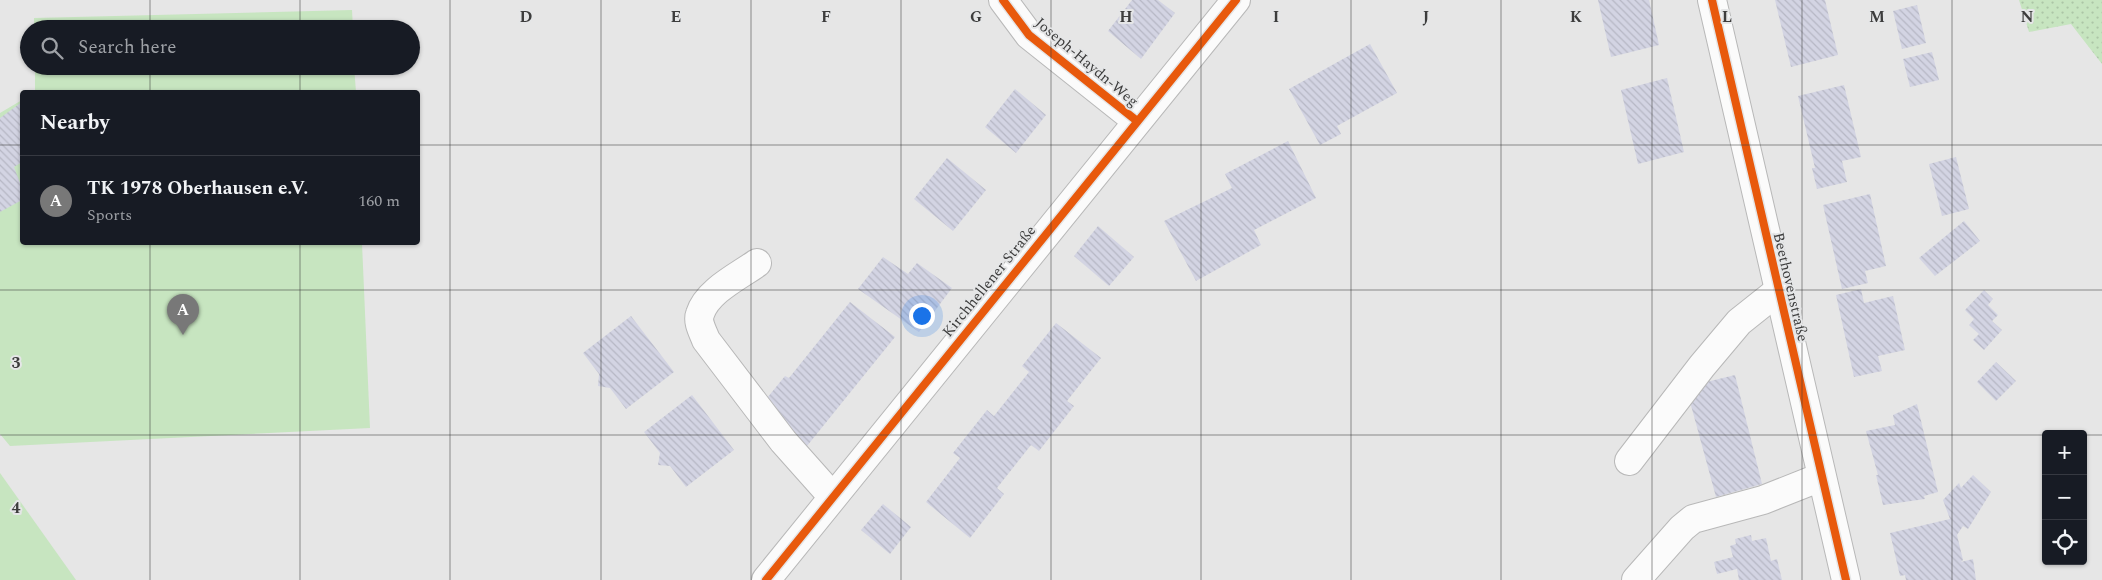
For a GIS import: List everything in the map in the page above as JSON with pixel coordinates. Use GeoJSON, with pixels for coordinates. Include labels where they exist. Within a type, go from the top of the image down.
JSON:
{"type":"FeatureCollection","features":[{"type":"Feature","properties":{"kind":"street","name":"Joseph-Haydn-Weg"},"geometry":{"type":"LineString","coordinates":[[1003,0],[1029,34],[1137,121]]}},
{"type":"Feature","properties":{"kind":"street","name":"Kirchhellener Straße"},"geometry":{"type":"LineString","coordinates":[[766,580],[832,496],[1236,0]]}},
{"type":"Feature","properties":{"kind":"street","name":"Beethovenstraße"},"geometry":{"type":"LineString","coordinates":[[1712,0],[1846,580]]}},
{"type":"Feature","properties":{"kind":"street"},"geometry":{"type":"LineString","coordinates":[[757,263],[711,296],[700,314],[700,326],[706,340],[783,441],[832,496]]}},
{"type":"Feature","properties":{"kind":"street"},"geometry":{"type":"LineString","coordinates":[[1629,461],[1702,366],[1739,322],[1778,292]]}},
{"type":"Feature","properties":{"kind":"street"},"geometry":{"type":"LineString","coordinates":[[1636,580],[1682,528],[1693,519],[1763,500],[1821,477]]}},
{"type":"Feature","properties":{"kind":"green space"},"geometry":{"type":"Polygon","coordinates":[[[2019,0],[2102,0],[2102,64],[2071,24],[2029,32],[2019,0]]]}},
{"type":"Feature","properties":{"kind":"green space"},"geometry":{"type":"Polygon","coordinates":[[[352,10],[353,20],[34,20],[34,18],[352,10]]]}},
{"type":"Feature","properties":{"kind":"green space"},"geometry":{"type":"Polygon","coordinates":[[[35,75],[355,75],[356,90],[35,90],[35,75]]]}},
{"type":"Feature","properties":{"kind":"green space"},"geometry":{"type":"Polygon","coordinates":[[[20,101],[20,245],[362,245],[370,428],[10,446],[0,434],[0,113],[20,101]]]}},
{"type":"Feature","properties":{"kind":"green space"},"geometry":{"type":"Polygon","coordinates":[[[0,473],[76,580],[0,580],[0,473]]]}},
{"type":"Feature","properties":{"kind":"building"},"geometry":{"type":"Polygon","coordinates":[[[1132,0],[1158,0],[1175,13],[1141,59],[1108,31],[1132,0]]]}},
{"type":"Feature","properties":{"kind":"building"},"geometry":{"type":"Polygon","coordinates":[[[1598,0],[1649,0],[1659,45],[1611,57],[1598,0]]]}},
{"type":"Feature","properties":{"kind":"building"},"geometry":{"type":"Polygon","coordinates":[[[1775,0],[1825,0],[1838,55],[1791,67],[1775,0]]]}},
{"type":"Feature","properties":{"kind":"building"},"geometry":{"type":"Polygon","coordinates":[[[1917,5],[1926,43],[1902,49],[1893,11],[1917,5]]]}},
{"type":"Feature","properties":{"kind":"building"},"geometry":{"type":"Polygon","coordinates":[[[1370,44],[1397,93],[1337,126],[1341,134],[1320,145],[1289,89],[1370,44]]]}},
{"type":"Feature","properties":{"kind":"building"},"geometry":{"type":"Polygon","coordinates":[[[1932,52],[1939,80],[1910,87],[1903,59],[1932,52]]]}},
{"type":"Feature","properties":{"kind":"building"},"geometry":{"type":"Polygon","coordinates":[[[1667,78],[1684,152],[1638,164],[1621,90],[1667,78]]]}},
{"type":"Feature","properties":{"kind":"building"},"geometry":{"type":"Polygon","coordinates":[[[1844,85],[1861,157],[1842,161],[1847,182],[1817,189],[1812,168],[1815,168],[1798,96],[1844,85]]]}},
{"type":"Feature","properties":{"kind":"building"},"geometry":{"type":"Polygon","coordinates":[[[1015,89],[1046,115],[1016,153],[985,127],[1015,89]]]}},
{"type":"Feature","properties":{"kind":"building"},"geometry":{"type":"Polygon","coordinates":[[[20,103],[20,163],[14,167],[20,183],[20,201],[0,212],[0,118],[20,103]]]}},
{"type":"Feature","properties":{"kind":"building"},"geometry":{"type":"Polygon","coordinates":[[[1288,141],[1316,198],[1254,230],[1261,245],[1196,281],[1164,221],[1232,188],[1225,174],[1288,141]]]}},
{"type":"Feature","properties":{"kind":"building"},"geometry":{"type":"Polygon","coordinates":[[[1956,157],[1969,209],[1942,216],[1929,164],[1956,157]]]}},
{"type":"Feature","properties":{"kind":"building"},"geometry":{"type":"Polygon","coordinates":[[[947,158],[986,190],[953,231],[914,199],[947,158]]]}},
{"type":"Feature","properties":{"kind":"building"},"geometry":{"type":"Polygon","coordinates":[[[1870,194],[1886,266],[1865,271],[1868,283],[1842,289],[1823,205],[1870,194]]]}},
{"type":"Feature","properties":{"kind":"building"},"geometry":{"type":"Polygon","coordinates":[[[1964,221],[1980,241],[1935,276],[1919,258],[1964,221]]]}},
{"type":"Feature","properties":{"kind":"building"},"geometry":{"type":"Polygon","coordinates":[[[1098,226],[1134,257],[1109,286],[1074,256],[1098,226]]]}},
{"type":"Feature","properties":{"kind":"building"},"geometry":{"type":"Polygon","coordinates":[[[883,257],[908,274],[917,263],[952,288],[919,332],[858,289],[883,257]]]}},
{"type":"Feature","properties":{"kind":"building"},"geometry":{"type":"Polygon","coordinates":[[[1861,289],[1864,303],[1893,296],[1905,350],[1878,356],[1882,371],[1854,377],[1836,295],[1861,289]]]}},
{"type":"Feature","properties":{"kind":"building"},"geometry":{"type":"Polygon","coordinates":[[[1984,290],[1993,299],[1988,305],[1998,315],[1992,321],[2002,330],[1984,350],[1973,340],[1979,334],[1969,325],[1974,319],[1965,310],[1984,290]]]}},
{"type":"Feature","properties":{"kind":"building"},"geometry":{"type":"Polygon","coordinates":[[[850,302],[895,337],[807,446],[780,425],[763,403],[785,376],[789,378],[850,302]]]}},
{"type":"Feature","properties":{"kind":"building"},"geometry":{"type":"Polygon","coordinates":[[[631,316],[674,372],[626,409],[610,388],[598,386],[599,374],[583,353],[631,316]]]}},
{"type":"Feature","properties":{"kind":"building"},"geometry":{"type":"Polygon","coordinates":[[[1056,323],[1101,358],[1067,401],[1074,406],[1039,451],[1031,445],[997,488],[1004,494],[970,538],[926,502],[960,458],[953,453],[987,410],[994,416],[1029,372],[1022,366],[1056,323]]]}},
{"type":"Feature","properties":{"kind":"building"},"geometry":{"type":"Polygon","coordinates":[[[1996,362],[2016,381],[1996,401],[1977,382],[1996,362]]]}},
{"type":"Feature","properties":{"kind":"building"},"geometry":{"type":"Polygon","coordinates":[[[1735,375],[1762,484],[1716,497],[1686,387],[1735,375]]]}},
{"type":"Feature","properties":{"kind":"building"},"geometry":{"type":"Polygon","coordinates":[[[692,395],[734,450],[686,487],[670,466],[658,465],[660,453],[644,432],[692,395]]]}},
{"type":"Feature","properties":{"kind":"building"},"geometry":{"type":"Polygon","coordinates":[[[1917,404],[1938,492],[1924,496],[1925,499],[1883,505],[1876,475],[1878,475],[1866,431],[1895,425],[1893,415],[1917,404]]]}},
{"type":"Feature","properties":{"kind":"building"},"geometry":{"type":"Polygon","coordinates":[[[1973,475],[1991,492],[1968,529],[1963,526],[1957,535],[1963,560],[1961,562],[1973,559],[1976,580],[1906,580],[1905,575],[1900,576],[1890,533],[1950,519],[1943,500],[1959,483],[1961,488],[1973,475]]]}},
{"type":"Feature","properties":{"kind":"building"},"geometry":{"type":"Polygon","coordinates":[[[883,504],[911,527],[890,554],[861,530],[883,504]]]}},
{"type":"Feature","properties":{"kind":"building"},"geometry":{"type":"Polygon","coordinates":[[[1751,535],[1752,541],[1766,538],[1771,561],[1777,559],[1782,580],[1739,580],[1737,569],[1717,574],[1714,562],[1733,557],[1730,546],[1736,544],[1735,539],[1751,535]]]}},
{"type":"Feature","properties":{"kind":"cycle path"},"geometry":{"type":"LineString","coordinates":[[1003,0],[1029,35],[1137,121]]}},
{"type":"Feature","properties":{"kind":"cycle path"},"geometry":{"type":"LineString","coordinates":[[766,580],[1236,0]]}},
{"type":"Feature","properties":{"kind":"cycle path"},"geometry":{"type":"LineString","coordinates":[[1712,0],[1846,580]]}},
{"type":"Feature","properties":{"kind":"place","name":"TK 1978 Oberhausen e.V."},"geometry":{"type":"Point","coordinates":[183,335]}}]}
